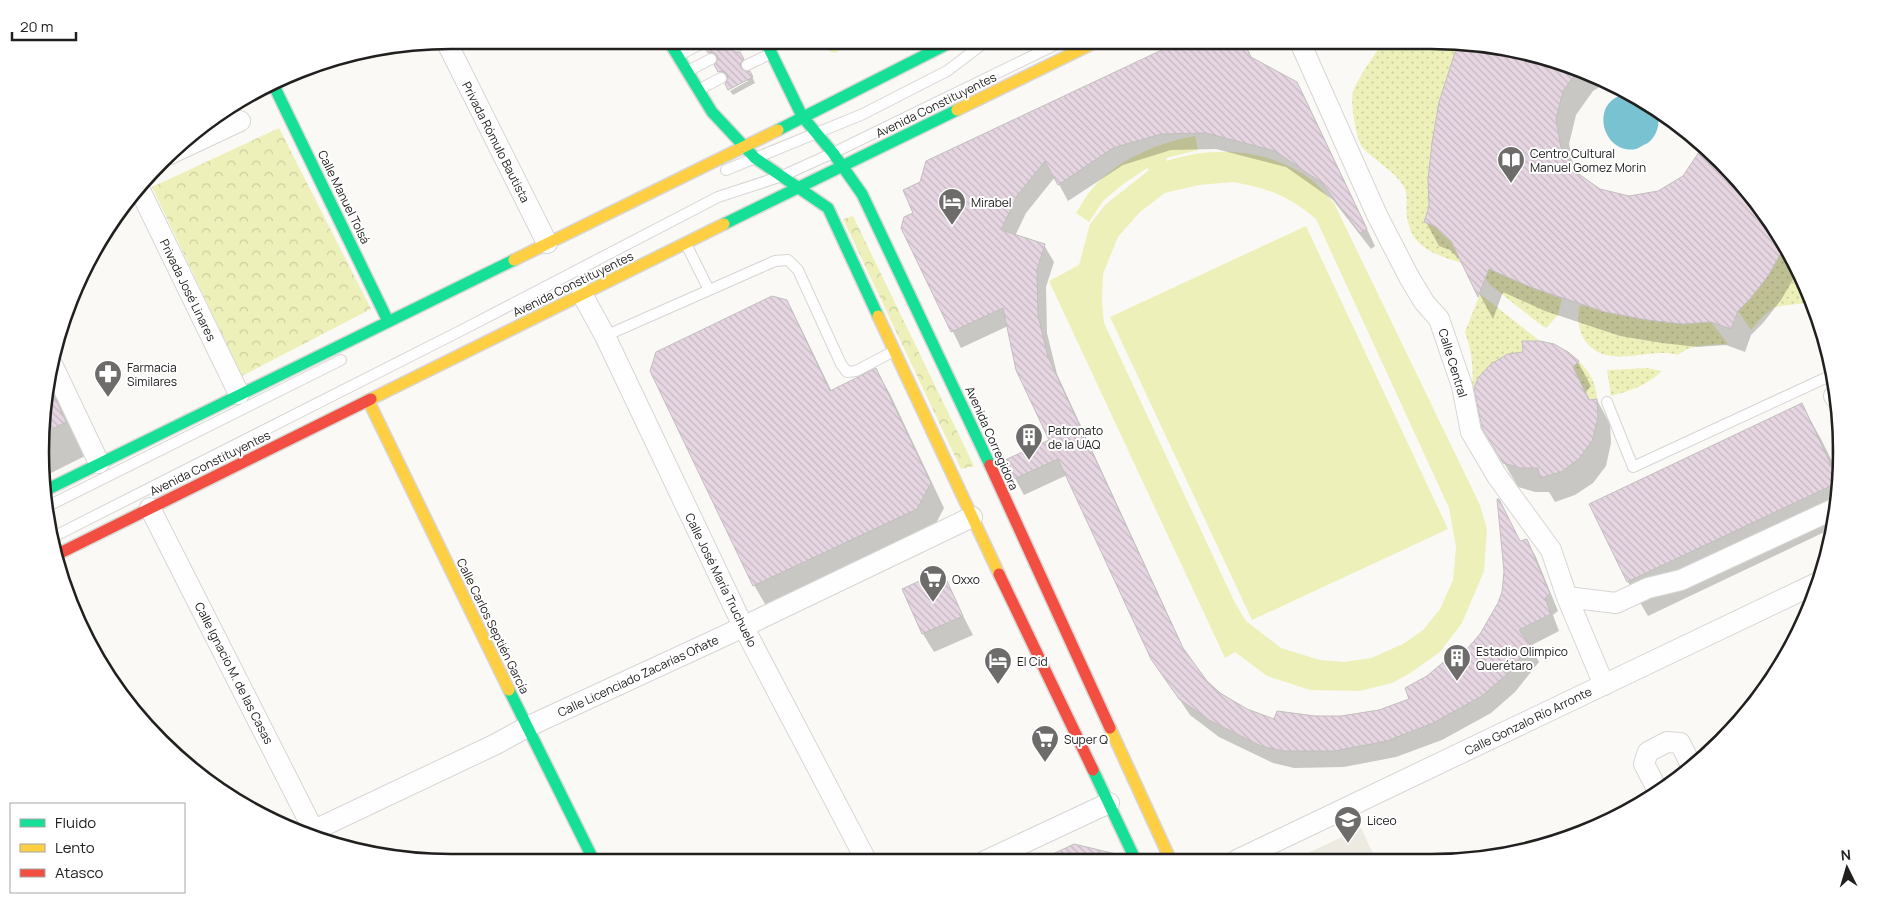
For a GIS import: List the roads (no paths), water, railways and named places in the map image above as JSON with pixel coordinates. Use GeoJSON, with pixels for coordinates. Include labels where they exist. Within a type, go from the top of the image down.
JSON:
{"type":"FeatureCollection","features":[{"type":"Feature","properties":{"kind":"main road"},"geometry":{"type":"LineString","coordinates":[[674,49],[712,112],[746,146],[755,158],[828,208],[972,517],[1133,854]]}},
{"type":"Feature","properties":{"kind":"main road","name":"Avenida Corregidora"},"geometry":{"type":"LineString","coordinates":[[768,49],[802,116],[833,153],[862,194],[919,311],[1168,854]]}},
{"type":"Feature","properties":{"kind":"main road"},"geometry":{"type":"LineString","coordinates":[[51,488],[746,146],[937,49]]}},
{"type":"Feature","properties":{"kind":"main road","name":"Avenida Constituyentes"},"geometry":{"type":"LineString","coordinates":[[61,552],[1082,49]]}},
{"type":"Feature","properties":{"kind":"main road","name":"Calle Manuel Tolsá"},"geometry":{"type":"LineString","coordinates":[[275,89],[388,321]]}},
{"type":"Feature","properties":{"kind":"main road","name":"Calle Carlos Septién García"},"geometry":{"type":"LineString","coordinates":[[368,400],[591,854]]}},
{"type":"Feature","properties":{"kind":"street","name":"Privada Rómulo Bautista"},"geometry":{"type":"LineString","coordinates":[[450,49],[547,243]]}},
{"type":"Feature","properties":{"kind":"street","name":"Calle Central"},"geometry":{"type":"LineString","coordinates":[[1303,49],[1377,215],[1409,277],[1424,302],[1439,319],[1462,386],[1471,432],[1497,476],[1551,550],[1567,597],[1604,685]]}},
{"type":"Feature","properties":{"kind":"street"},"geometry":{"type":"LineString","coordinates":[[193,143],[240,121]]}},
{"type":"Feature","properties":{"kind":"street","name":"Privada José Linares"},"geometry":{"type":"LineString","coordinates":[[142,194],[239,394]]}},
{"type":"Feature","properties":{"kind":"street","name":"Calle José María Truchuelo"},"geometry":{"type":"LineString","coordinates":[[582,294],[605,336],[743,626],[863,854]]}},
{"type":"Feature","properties":{"kind":"street"},"geometry":{"type":"LineString","coordinates":[[56,373],[99,463]]}},
{"type":"Feature","properties":{"kind":"street","name":"Calle Ignacio M. de las Casas"},"geometry":{"type":"LineString","coordinates":[[150,508],[308,828]]}},
{"type":"Feature","properties":{"kind":"street"},"geometry":{"type":"LineString","coordinates":[[1567,597],[1616,602],[1648,588],[1681,580],[1829,511]]}},
{"type":"Feature","properties":{"kind":"street","name":"Calle Licenciado Zacarías Oñate"},"geometry":{"type":"LineString","coordinates":[[317,831],[527,727],[972,517]]}},
{"type":"Feature","properties":{"kind":"street","name":"Calle Gonzalo Río Arronte"},"geometry":{"type":"LineString","coordinates":[[1250,854],[1810,586]]}},
{"type":"Feature","properties":{"kind":"street"},"geometry":{"type":"LineString","coordinates":[[1655,785],[1644,764],[1648,752],[1667,742],[1680,743],[1689,760]]}},
{"type":"Feature","properties":{"kind":"street"},"geometry":{"type":"LineString","coordinates":[[1000,854],[1109,803]]}},
{"type":"Feature","properties":{"kind":"lane"},"geometry":{"type":"LineString","coordinates":[[678,56],[691,49]]}},
{"type":"Feature","properties":{"kind":"lane"},"geometry":{"type":"LineString","coordinates":[[716,174],[863,114],[948,71],[976,49]]}},
{"type":"Feature","properties":{"kind":"lane"},"geometry":{"type":"LineString","coordinates":[[57,535],[458,332],[718,197],[782,176],[1047,49]]}},
{"type":"Feature","properties":{"kind":"lane"},"geometry":{"type":"LineString","coordinates":[[747,65],[770,53]]}},
{"type":"Feature","properties":{"kind":"lane"},"geometry":{"type":"LineString","coordinates":[[687,71],[711,59]]}},
{"type":"Feature","properties":{"kind":"lane"},"geometry":{"type":"LineString","coordinates":[[698,90],[722,78]]}},
{"type":"Feature","properties":{"kind":"lane"},"geometry":{"type":"LineString","coordinates":[[686,243],[709,290]]}},
{"type":"Feature","properties":{"kind":"lane"},"geometry":{"type":"LineString","coordinates":[[605,336],[775,261],[788,260],[798,270],[841,364],[847,372],[856,371],[895,351]]}},
{"type":"Feature","properties":{"kind":"lane"},"geometry":{"type":"LineString","coordinates":[[52,504],[354,354]]}},
{"type":"Feature","properties":{"kind":"lane"},"geometry":{"type":"LineString","coordinates":[[1607,402],[1633,467],[1827,377]]}},
{"type":"Feature","properties":{"kind":"water"},"geometry":{"type":"Polygon","coordinates":[[[1619,96],[1659,120],[1654,137],[1636,149],[1625,149],[1616,145],[1609,138],[1605,129],[1603,120],[1605,110],[1610,102],[1619,96]]]}},
{"type":"Feature","properties":{"kind":"place","name":"Centro Cultural Manuel Gomez Morin"},"geometry":{"type":"Point","coordinates":[1511,184]}},
{"type":"Feature","properties":{"kind":"place","name":"Mirabel"},"geometry":{"type":"Point","coordinates":[952,226]}},
{"type":"Feature","properties":{"kind":"place","name":"Farmacia Similares"},"geometry":{"type":"Point","coordinates":[108,398]}},
{"type":"Feature","properties":{"kind":"place","name":"Patronato de la UAQ"},"geometry":{"type":"Point","coordinates":[1029,461]}},
{"type":"Feature","properties":{"kind":"place","name":"Oxxo"},"geometry":{"type":"Point","coordinates":[933,603]}},
{"type":"Feature","properties":{"kind":"place","name":"Estadio Olimpico Querétaro"},"geometry":{"type":"Point","coordinates":[1457,682]}},
{"type":"Feature","properties":{"kind":"place","name":"El Cid"},"geometry":{"type":"Point","coordinates":[998,685]}},
{"type":"Feature","properties":{"kind":"place","name":"Super Q"},"geometry":{"type":"Point","coordinates":[1045,763]}},
{"type":"Feature","properties":{"kind":"place","name":"Liceo"},"geometry":{"type":"Point","coordinates":[1348,844]}}]}
